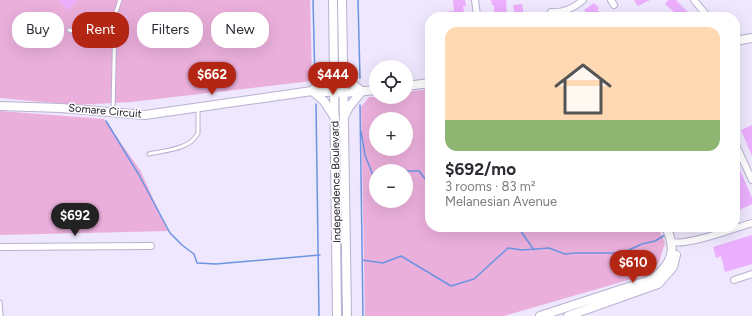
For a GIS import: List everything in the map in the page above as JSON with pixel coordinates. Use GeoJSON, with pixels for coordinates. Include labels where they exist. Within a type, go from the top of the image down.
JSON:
{"type":"FeatureCollection","features":[{"type":"Feature","properties":{"kind":"street","name":"Independence Boulevard"},"geometry":{"type":"LineString","coordinates":[[333,0],[335,92],[340,118],[347,316]]}},
{"type":"Feature","properties":{"kind":"street","name":"Independence Boulevard"},"geometry":{"type":"LineString","coordinates":[[337,316],[340,118],[344,93],[342,0]]}},
{"type":"Feature","properties":{"kind":"street"},"geometry":{"type":"LineString","coordinates":[[475,0],[477,12]]}},
{"type":"Feature","properties":{"kind":"street"},"geometry":{"type":"LineString","coordinates":[[551,12],[564,11],[583,0]]}},
{"type":"Feature","properties":{"kind":"street"},"geometry":{"type":"LineString","coordinates":[[694,0],[704,12]]}},
{"type":"Feature","properties":{"kind":"street"},"geometry":{"type":"LineString","coordinates":[[740,40],[752,38]]}},
{"type":"Feature","properties":{"kind":"street"},"geometry":{"type":"LineString","coordinates":[[334,66],[312,91],[340,118],[362,91],[356,87],[343,73]]}},
{"type":"Feature","properties":{"kind":"street"},"geometry":{"type":"LineString","coordinates":[[413,85],[425,84]]}},
{"type":"Feature","properties":{"kind":"street","name":"Somare Circuit"},"geometry":{"type":"LineString","coordinates":[[0,106],[113,111],[145,115],[312,91],[344,93],[369,90]]}},
{"type":"Feature","properties":{"kind":"street"},"geometry":{"type":"LineString","coordinates":[[740,154],[752,180]]}},
{"type":"Feature","properties":{"kind":"street"},"geometry":{"type":"LineString","coordinates":[[740,225],[752,223]]}},
{"type":"Feature","properties":{"kind":"street"},"geometry":{"type":"LineString","coordinates":[[540,316],[653,279],[661,273],[670,259],[674,242],[669,232]]}},
{"type":"Feature","properties":{"kind":"street"},"geometry":{"type":"LineString","coordinates":[[568,316],[658,284],[673,267],[674,242],[673,232]]}},
{"type":"Feature","properties":{"kind":"street"},"geometry":{"type":"LineString","coordinates":[[674,242],[712,232]]}},
{"type":"Feature","properties":{"kind":"street"},"geometry":{"type":"LineString","coordinates":[[0,247],[151,246]]}},
{"type":"Feature","properties":{"kind":"street"},"geometry":{"type":"LineString","coordinates":[[734,280],[752,274]]}},
{"type":"Feature","properties":{"kind":"lane"},"geometry":{"type":"LineString","coordinates":[[116,12],[120,0]]}},
{"type":"Feature","properties":{"kind":"lane"},"geometry":{"type":"LineString","coordinates":[[113,111],[116,48]]}},
{"type":"Feature","properties":{"kind":"lane"},"geometry":{"type":"LineString","coordinates":[[149,154],[179,147],[191,142],[198,133],[198,108]]}},
{"type":"Feature","properties":{"kind":"lane"},"geometry":{"type":"LineString","coordinates":[[0,302],[1,316]]}},
{"type":"Feature","properties":{"kind":"shaded area"},"geometry":{"type":"Polygon","coordinates":[[[0,0],[310,0],[312,81],[131,102],[75,105],[0,98],[0,0]]]}},
{"type":"Feature","properties":{"kind":"shaded area"},"geometry":{"type":"Polygon","coordinates":[[[425,90],[425,232],[660,232],[665,243],[659,262],[649,274],[504,316],[365,316],[361,107],[369,97],[369,104],[413,104],[413,91],[425,90]]]}},
{"type":"Feature","properties":{"kind":"shaded area"},"geometry":{"type":"Polygon","coordinates":[[[0,111],[104,119],[140,170],[168,231],[0,235],[0,111]]]}},
{"type":"Feature","properties":{"kind":"building"},"geometry":{"type":"Polygon","coordinates":[[[58,0],[77,0],[69,10],[58,0]]]}},
{"type":"Feature","properties":{"kind":"building"},"geometry":{"type":"Polygon","coordinates":[[[453,0],[465,0],[466,6],[463,6],[464,12],[444,12],[454,11],[453,0]]]}},
{"type":"Feature","properties":{"kind":"building"},"geometry":{"type":"Polygon","coordinates":[[[491,0],[506,0],[507,12],[494,12],[494,5],[492,5],[491,0]]]}},
{"type":"Feature","properties":{"kind":"building"},"geometry":{"type":"Polygon","coordinates":[[[634,0],[650,0],[638,6],[634,0]]]}},
{"type":"Feature","properties":{"kind":"building"},"geometry":{"type":"Polygon","coordinates":[[[668,0],[676,0],[688,12],[674,12],[665,4],[668,0]]]}},
{"type":"Feature","properties":{"kind":"building"},"geometry":{"type":"Polygon","coordinates":[[[594,3],[599,8],[597,10],[600,12],[586,12],[584,10],[594,3]]]}},
{"type":"Feature","properties":{"kind":"building"},"geometry":{"type":"Polygon","coordinates":[[[522,4],[523,12],[514,12],[513,5],[522,4]]]}},
{"type":"Feature","properties":{"kind":"building"},"geometry":{"type":"Polygon","coordinates":[[[752,125],[752,156],[741,130],[752,125]]]}},
{"type":"Feature","properties":{"kind":"building"},"geometry":{"type":"Polygon","coordinates":[[[740,170],[752,198],[752,204],[740,210],[740,170]]]}},
{"type":"Feature","properties":{"kind":"building"},"geometry":{"type":"Polygon","coordinates":[[[752,235],[752,264],[725,272],[721,256],[716,258],[713,247],[752,235]]]}},
{"type":"Feature","properties":{"kind":"waterway"},"geometry":{"type":"LineString","coordinates":[[313,0],[315,80]]}},
{"type":"Feature","properties":{"kind":"waterway"},"geometry":{"type":"LineString","coordinates":[[358,0],[360,78]]}},
{"type":"Feature","properties":{"kind":"waterway"},"geometry":{"type":"LineString","coordinates":[[316,104],[319,316]]}},
{"type":"Feature","properties":{"kind":"waterway"},"geometry":{"type":"LineString","coordinates":[[360,105],[363,316]]}},
{"type":"Feature","properties":{"kind":"waterway"},"geometry":{"type":"LineString","coordinates":[[106,121],[139,175],[170,233],[194,254],[197,263],[216,264],[320,255]]}},
{"type":"Feature","properties":{"kind":"waterway"},"geometry":{"type":"LineString","coordinates":[[361,131],[365,155],[369,165]]}},
{"type":"Feature","properties":{"kind":"waterway"},"geometry":{"type":"LineString","coordinates":[[413,171],[419,171],[425,179]]}},
{"type":"Feature","properties":{"kind":"waterway"},"geometry":{"type":"LineString","coordinates":[[521,232],[534,250]]}},
{"type":"Feature","properties":{"kind":"waterway"},"geometry":{"type":"LineString","coordinates":[[362,260],[383,263],[401,256],[451,286],[474,279],[508,248],[522,250],[549,248],[565,254],[622,253],[642,244],[655,241],[665,235]]}}]}
